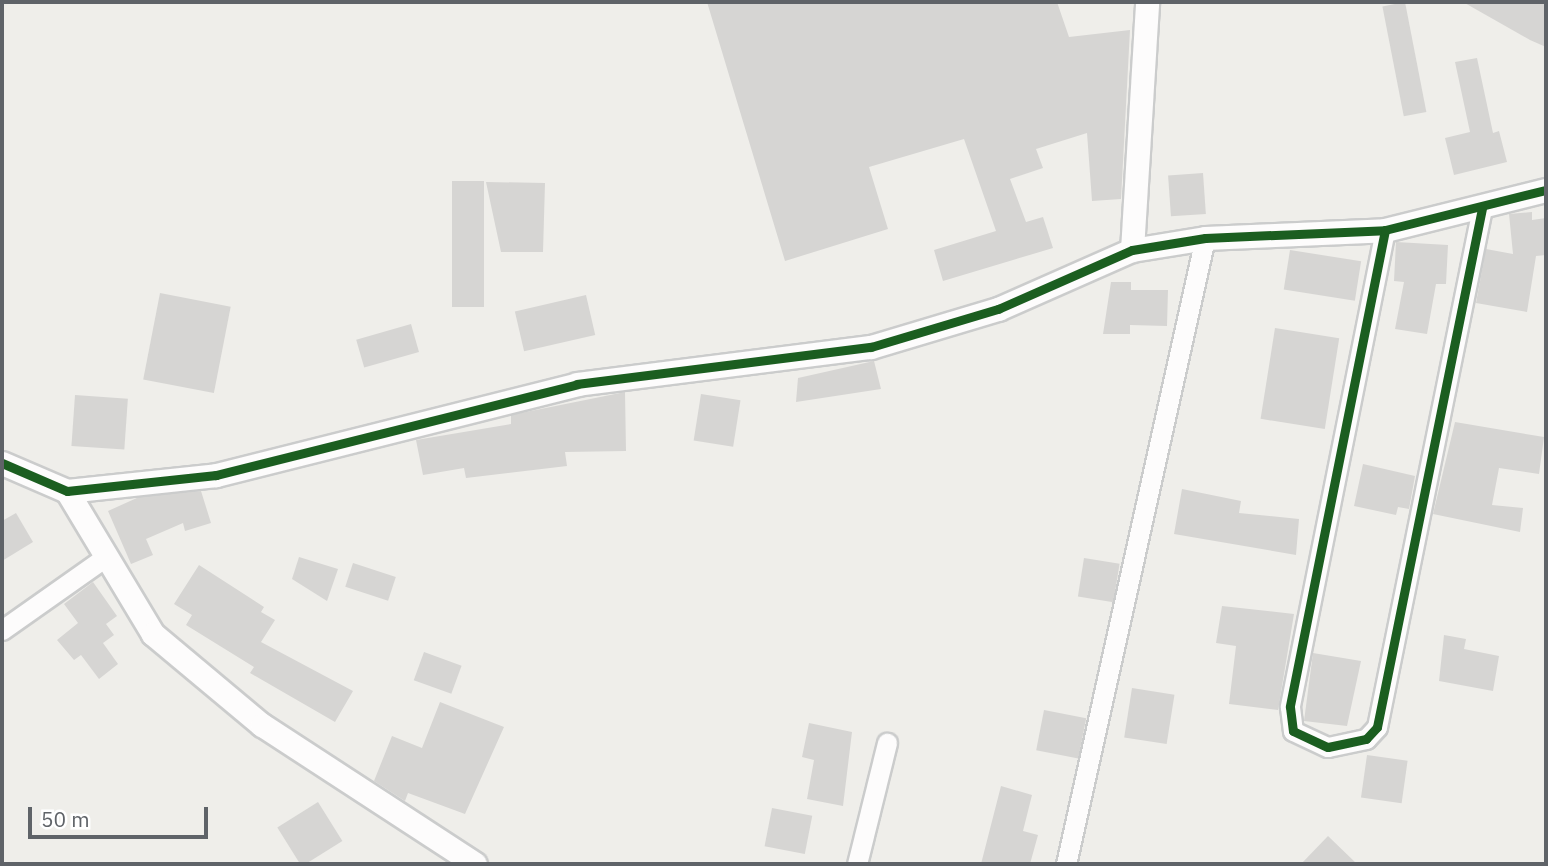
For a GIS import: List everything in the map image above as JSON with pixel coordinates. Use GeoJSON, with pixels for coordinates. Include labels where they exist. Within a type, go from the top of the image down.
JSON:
{"type":"FeatureCollection","features":[{"type":"Feature","properties":{"kind":"street"},"geometry":{"type":"LineString","coordinates":[[1132,250],[1147,2]]}},
{"type":"Feature","properties":{"kind":"street"},"geometry":{"type":"LineString","coordinates":[[2,463],[67,491],[216,475],[577,384],[871,347],[998,309],[1132,250],[1205,238],[1385,230],[1546,190]]}},
{"type":"Feature","properties":{"kind":"street"},"geometry":{"type":"LineString","coordinates":[[1385,230],[1290,707],[1293,731],[1328,747],[1366,739],[1377,727],[1482,208]]}},
{"type":"Feature","properties":{"kind":"street"},"geometry":{"type":"LineString","coordinates":[[1066,864],[1205,238]]}},
{"type":"Feature","properties":{"kind":"street"},"geometry":{"type":"LineString","coordinates":[[67,491],[104,558],[153,634],[262,725],[475,864]]}},
{"type":"Feature","properties":{"kind":"street"},"geometry":{"type":"LineString","coordinates":[[2,630],[104,558]]}},
{"type":"Feature","properties":{"kind":"street"},"geometry":{"type":"LineString","coordinates":[[857,864],[887,743]]}},
{"type":"Feature","properties":{"kind":"building"},"geometry":{"type":"Polygon","coordinates":[[[707,2],[1057,2],[1069,37],[1130,30],[1121,199],[1092,201],[1087,133],[1036,149],[1043,168],[1010,179],[1026,222],[1043,217],[1053,248],[943,281],[934,250],[996,231],[964,139],[869,167],[888,229],[785,261],[707,2]]]}},
{"type":"Feature","properties":{"kind":"building"},"geometry":{"type":"Polygon","coordinates":[[[1405,2],[1426,112],[1404,116],[1382,6],[1405,2]]]}},
{"type":"Feature","properties":{"kind":"building"},"geometry":{"type":"Polygon","coordinates":[[[1463,2],[1546,2],[1546,47],[1530,40],[1463,2]]]}},
{"type":"Feature","properties":{"kind":"building"},"geometry":{"type":"Polygon","coordinates":[[[1477,58],[1493,133],[1499,131],[1507,162],[1454,175],[1445,138],[1470,132],[1455,62],[1477,58]]]}},
{"type":"Feature","properties":{"kind":"building"},"geometry":{"type":"Polygon","coordinates":[[[1203,173],[1206,214],[1171,216],[1168,175],[1203,173]]]}},
{"type":"Feature","properties":{"kind":"building"},"geometry":{"type":"Polygon","coordinates":[[[452,181],[484,181],[484,307],[452,307],[452,181]]]}},
{"type":"Feature","properties":{"kind":"building"},"geometry":{"type":"Polygon","coordinates":[[[486,182],[545,183],[543,252],[501,252],[486,182]]]}},
{"type":"Feature","properties":{"kind":"building"},"geometry":{"type":"Polygon","coordinates":[[[1532,212],[1532,220],[1546,218],[1546,255],[1536,256],[1527,312],[1476,303],[1486,249],[1513,254],[1509,214],[1532,212]]]}},
{"type":"Feature","properties":{"kind":"building"},"geometry":{"type":"Polygon","coordinates":[[[1396,242],[1448,245],[1446,284],[1436,284],[1427,334],[1395,329],[1404,282],[1394,281],[1396,242]]]}},
{"type":"Feature","properties":{"kind":"building"},"geometry":{"type":"Polygon","coordinates":[[[1290,250],[1361,261],[1355,301],[1284,290],[1290,250]]]}},
{"type":"Feature","properties":{"kind":"building"},"geometry":{"type":"Polygon","coordinates":[[[1111,282],[1131,282],[1131,290],[1168,290],[1167,326],[1130,325],[1130,334],[1103,334],[1111,282]]]}},
{"type":"Feature","properties":{"kind":"building"},"geometry":{"type":"Polygon","coordinates":[[[160,293],[231,307],[214,393],[143,379],[160,293]]]}},
{"type":"Feature","properties":{"kind":"building"},"geometry":{"type":"Polygon","coordinates":[[[586,295],[595,335],[524,351],[515,311],[586,295]]]}},
{"type":"Feature","properties":{"kind":"building"},"geometry":{"type":"Polygon","coordinates":[[[411,324],[419,352],[364,368],[356,340],[411,324]]]}},
{"type":"Feature","properties":{"kind":"building"},"geometry":{"type":"Polygon","coordinates":[[[1275,328],[1339,338],[1325,429],[1261,419],[1275,328]]]}},
{"type":"Feature","properties":{"kind":"building"},"geometry":{"type":"Polygon","coordinates":[[[874,361],[881,389],[796,402],[798,378],[874,361]]]}},
{"type":"Feature","properties":{"kind":"building"},"geometry":{"type":"Polygon","coordinates":[[[625,392],[626,451],[565,452],[567,466],[466,478],[464,468],[423,475],[416,440],[511,424],[511,415],[625,392]]]}},
{"type":"Feature","properties":{"kind":"building"},"geometry":{"type":"Polygon","coordinates":[[[701,394],[741,400],[733,447],[694,440],[701,394]]]}},
{"type":"Feature","properties":{"kind":"building"},"geometry":{"type":"Polygon","coordinates":[[[75,395],[128,399],[124,450],[71,446],[75,395]]]}},
{"type":"Feature","properties":{"kind":"building"},"geometry":{"type":"Polygon","coordinates":[[[1455,422],[1544,437],[1539,474],[1499,468],[1492,505],[1523,508],[1520,532],[1433,514],[1455,422]]]}},
{"type":"Feature","properties":{"kind":"building"},"geometry":{"type":"Polygon","coordinates":[[[1363,464],[1415,476],[1409,509],[1398,507],[1396,515],[1354,506],[1363,464]]]}},
{"type":"Feature","properties":{"kind":"building"},"geometry":{"type":"Polygon","coordinates":[[[1182,489],[1241,501],[1239,513],[1299,519],[1296,555],[1174,534],[1182,489]]]}},
{"type":"Feature","properties":{"kind":"building"},"geometry":{"type":"Polygon","coordinates":[[[201,491],[211,523],[185,531],[183,523],[146,539],[153,555],[131,564],[108,511],[139,497],[201,491]]]}},
{"type":"Feature","properties":{"kind":"building"},"geometry":{"type":"Polygon","coordinates":[[[16,513],[33,542],[2,561],[2,521],[16,513]]]}},
{"type":"Feature","properties":{"kind":"building"},"geometry":{"type":"Polygon","coordinates":[[[299,557],[338,569],[327,601],[292,579],[299,557]]]}},
{"type":"Feature","properties":{"kind":"building"},"geometry":{"type":"Polygon","coordinates":[[[1084,558],[1120,564],[1113,602],[1078,597],[1084,558]]]}},
{"type":"Feature","properties":{"kind":"building"},"geometry":{"type":"Polygon","coordinates":[[[353,563],[396,577],[388,601],[345,587],[353,563]]]}},
{"type":"Feature","properties":{"kind":"building"},"geometry":{"type":"Polygon","coordinates":[[[199,565],[264,607],[261,612],[275,620],[261,642],[353,691],[335,722],[250,673],[254,667],[186,625],[192,615],[174,604],[199,565]]]}},
{"type":"Feature","properties":{"kind":"building"},"geometry":{"type":"Polygon","coordinates":[[[93,582],[117,616],[106,624],[114,635],[103,643],[118,664],[99,679],[81,655],[74,660],[57,640],[78,623],[64,604],[93,582]]]}},
{"type":"Feature","properties":{"kind":"building"},"geometry":{"type":"Polygon","coordinates":[[[1222,606],[1294,614],[1278,710],[1229,704],[1236,646],[1216,643],[1222,606]]]}},
{"type":"Feature","properties":{"kind":"building"},"geometry":{"type":"Polygon","coordinates":[[[1444,635],[1466,639],[1464,649],[1499,656],[1493,691],[1439,681],[1444,635]]]}},
{"type":"Feature","properties":{"kind":"building"},"geometry":{"type":"Polygon","coordinates":[[[424,652],[462,666],[451,694],[414,680],[424,652]]]}},
{"type":"Feature","properties":{"kind":"building"},"geometry":{"type":"Polygon","coordinates":[[[1313,653],[1361,661],[1347,726],[1304,721],[1313,653]]]}},
{"type":"Feature","properties":{"kind":"building"},"geometry":{"type":"Polygon","coordinates":[[[1132,688],[1174,695],[1167,744],[1124,737],[1132,688]]]}},
{"type":"Feature","properties":{"kind":"building"},"geometry":{"type":"Polygon","coordinates":[[[440,702],[504,727],[465,814],[408,793],[405,801],[374,781],[392,736],[422,748],[440,702]]]}},
{"type":"Feature","properties":{"kind":"building"},"geometry":{"type":"Polygon","coordinates":[[[1044,710],[1086,718],[1078,758],[1036,750],[1044,710]]]}},
{"type":"Feature","properties":{"kind":"building"},"geometry":{"type":"Polygon","coordinates":[[[809,723],[852,732],[843,806],[807,799],[814,760],[802,757],[809,723]]]}},
{"type":"Feature","properties":{"kind":"building"},"geometry":{"type":"Polygon","coordinates":[[[1367,755],[1408,761],[1402,803],[1361,798],[1367,755]]]}},
{"type":"Feature","properties":{"kind":"building"},"geometry":{"type":"Polygon","coordinates":[[[1001,786],[1032,795],[1023,831],[1038,835],[1030,864],[981,864],[1001,786]]]}},
{"type":"Feature","properties":{"kind":"building"},"geometry":{"type":"Polygon","coordinates":[[[318,802],[342,841],[306,864],[300,864],[277,827],[318,802]]]}},
{"type":"Feature","properties":{"kind":"building"},"geometry":{"type":"Polygon","coordinates":[[[772,808],[812,816],[805,854],[765,846],[772,808]]]}},
{"type":"Feature","properties":{"kind":"building"},"geometry":{"type":"Polygon","coordinates":[[[1328,836],[1357,864],[1301,864],[1328,836]]]}},
{"type":"Feature","properties":{"kind":"cycle path"},"geometry":{"type":"LineString","coordinates":[[2,463],[67,491],[216,475],[577,384],[871,347],[998,309],[1132,250],[1205,238],[1385,230],[1546,190]]}},
{"type":"Feature","properties":{"kind":"cycle path"},"geometry":{"type":"LineString","coordinates":[[1385,230],[1290,707],[1293,731],[1328,747],[1366,739],[1377,727],[1482,208]]}}]}
